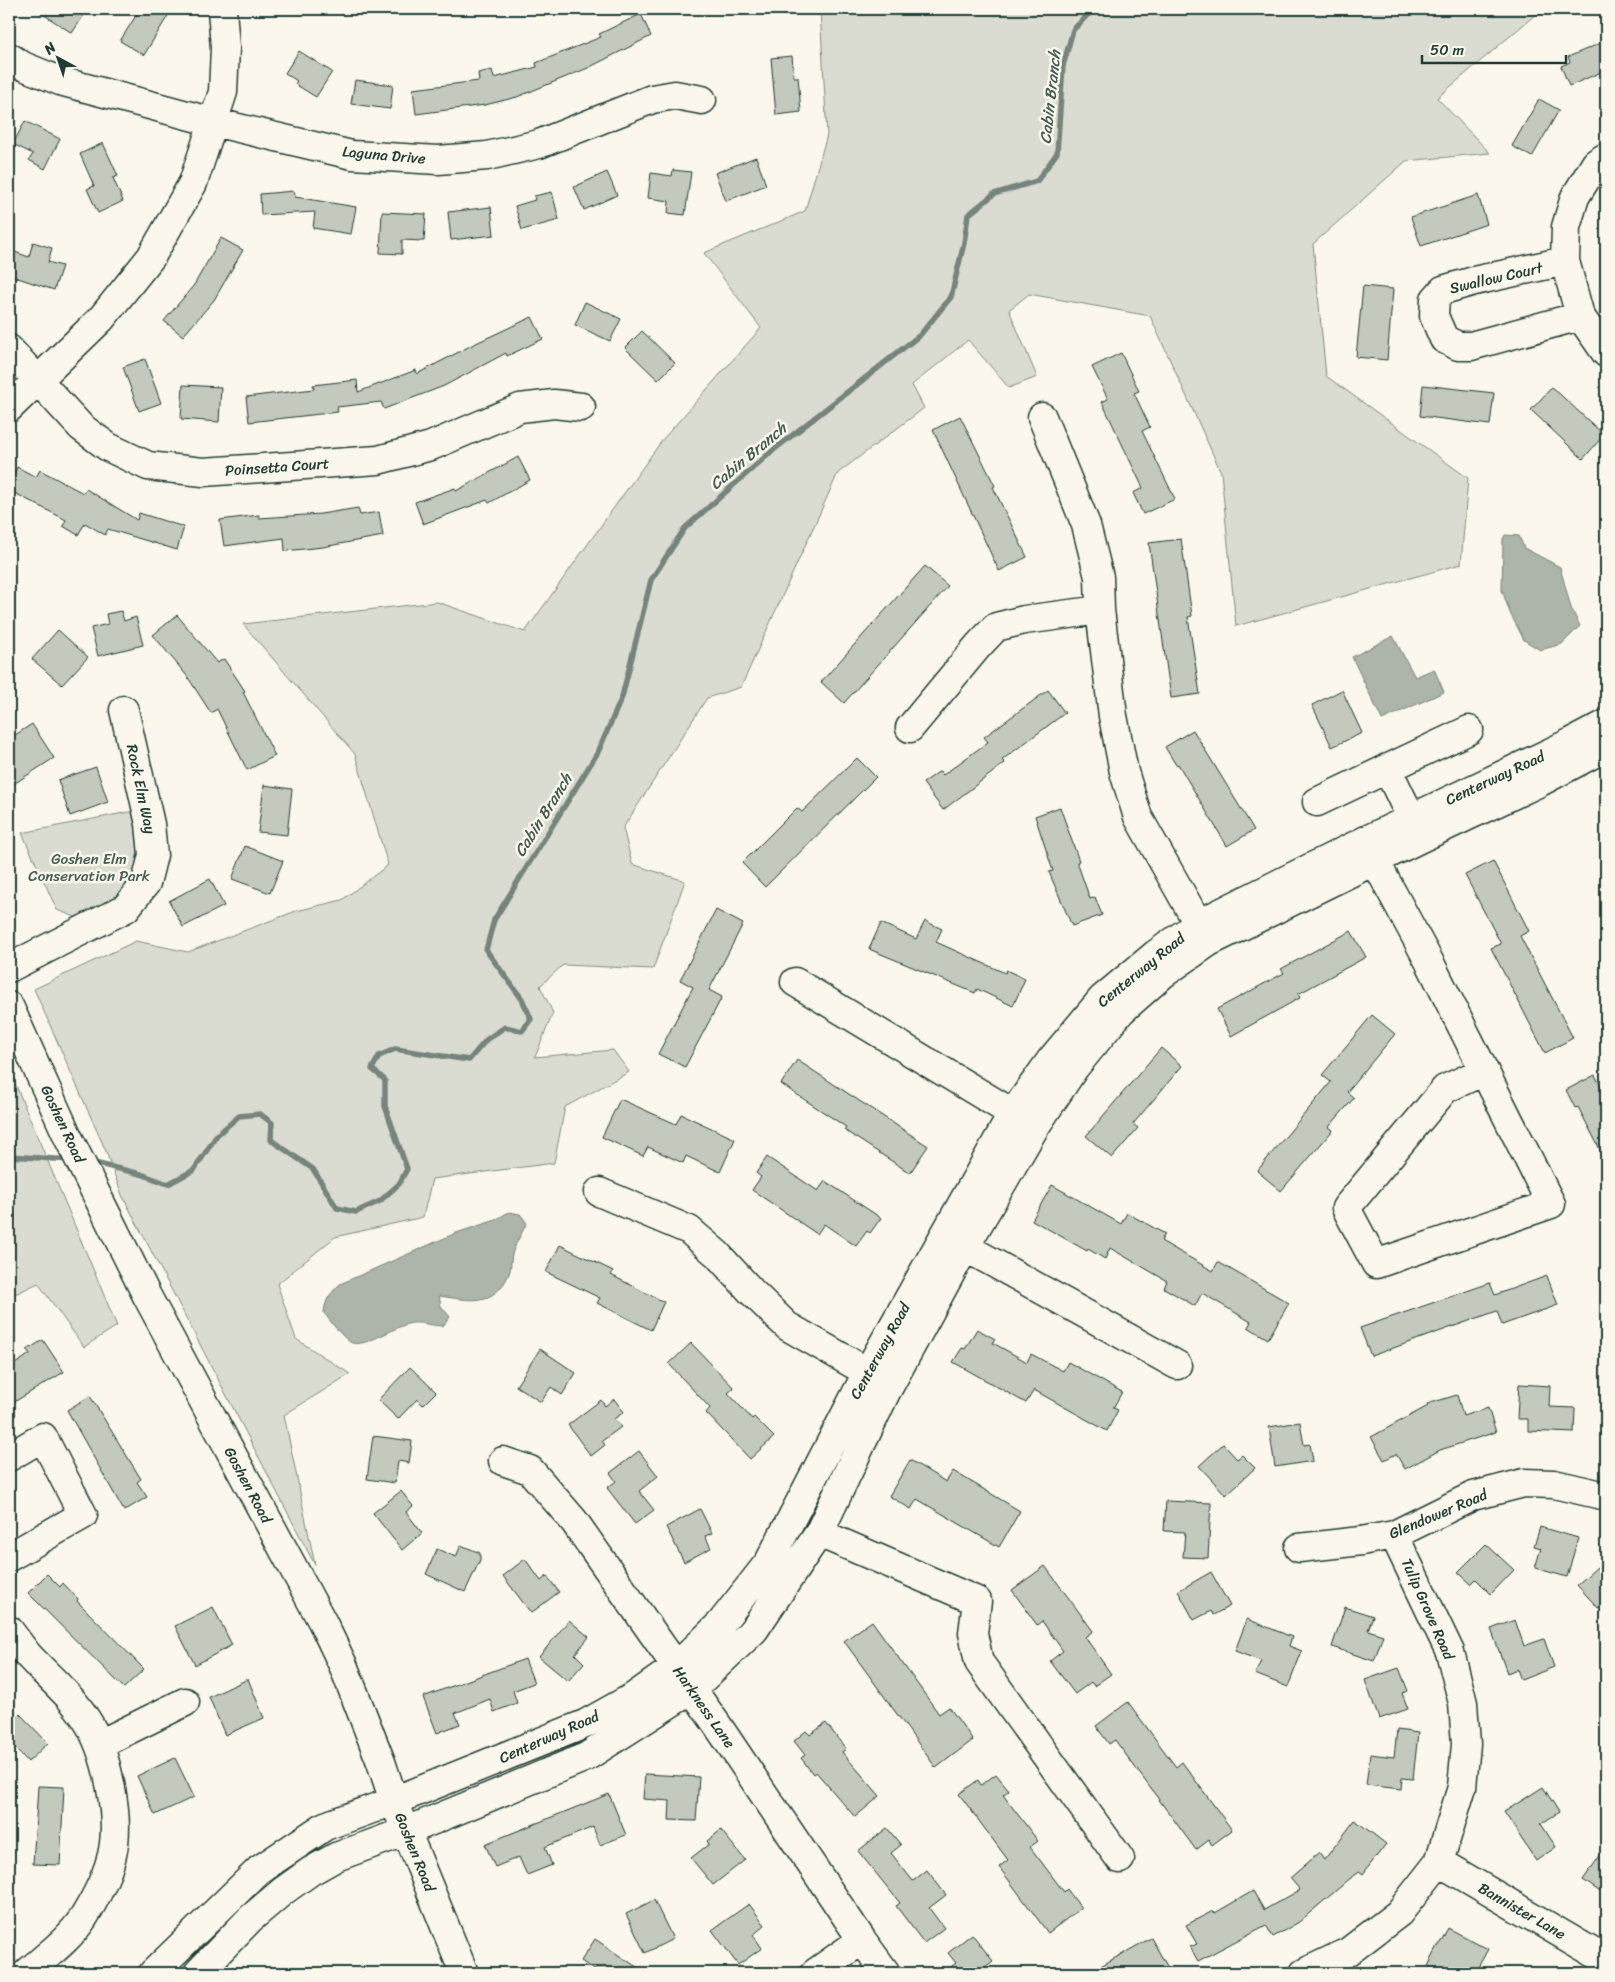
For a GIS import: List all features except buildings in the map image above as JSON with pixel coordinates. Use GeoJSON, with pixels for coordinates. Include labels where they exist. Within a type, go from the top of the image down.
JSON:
{"type":"FeatureCollection","features":[{"type":"Feature","properties":{"kind":"street"},"geometry":{"type":"LineString","coordinates":[[9,408],[102,319],[151,257],[193,183],[223,92],[226,48],[222,9]]}},
{"type":"Feature","properties":{"kind":"street","name":"Laguna Drive"},"geometry":{"type":"LineString","coordinates":[[9,57],[23,66],[60,81],[213,122],[352,155],[438,160],[487,156],[539,144],[652,99],[675,95],[702,100]]}},
{"type":"Feature","properties":{"kind":"street"},"geometry":{"type":"LineString","coordinates":[[1606,157],[1596,163],[1574,197],[1566,227],[1565,261],[1580,316],[1606,353]]}},
{"type":"Feature","properties":{"kind":"street","name":"Swallow Court"},"geometry":{"type":"LineString","coordinates":[[1565,261],[1474,281],[1443,290],[1435,299],[1434,316],[1444,339],[1458,346],[1471,346],[1580,316]]}},
{"type":"Feature","properties":{"kind":"street","name":"Poinsetta Court"},"geometry":{"type":"LineString","coordinates":[[9,349],[81,427],[108,447],[148,466],[203,472],[378,460],[431,446],[520,408],[554,404],[581,407]]}},
{"type":"Feature","properties":{"kind":"street"},"geometry":{"type":"LineString","coordinates":[[1042,417],[1086,525],[1099,577],[1100,610],[1114,716],[1124,772],[1138,817],[1204,933]]}},
{"type":"Feature","properties":{"kind":"street"},"geometry":{"type":"LineString","coordinates":[[910,728],[996,627],[1024,620],[1100,610]]}},
{"type":"Feature","properties":{"kind":"street","name":"Rock Elm Way"},"geometry":{"type":"LineString","coordinates":[[9,968],[126,908],[146,883],[153,855],[150,824],[124,710]]}},
{"type":"Feature","properties":{"kind":"street","name":"Centerway Road"},"geometry":{"type":"LineString","coordinates":[[153,1973],[259,1870],[325,1826],[394,1801],[585,1724],[634,1696],[676,1667],[721,1623],[769,1562],[879,1378],[1024,1120],[1074,1067],[1121,1011],[1204,933],[1416,828],[1606,724]]}},
{"type":"Feature","properties":{"kind":"street"},"geometry":{"type":"LineString","coordinates":[[1317,802],[1469,730]]}},
{"type":"Feature","properties":{"kind":"street","name":"Centerway Road"},"geometry":{"type":"LineString","coordinates":[[1416,828],[1540,782],[1606,747]]}},
{"type":"Feature","properties":{"kind":"street"},"geometry":{"type":"LineString","coordinates":[[1387,768],[1416,828]]}},
{"type":"Feature","properties":{"kind":"street"},"geometry":{"type":"LineString","coordinates":[[1369,851],[1430,965],[1484,1071],[1551,1204],[1376,1264],[1346,1208],[1445,1089],[1484,1071]]}},
{"type":"Feature","properties":{"kind":"street"},"geometry":{"type":"LineString","coordinates":[[795,982],[1024,1120]]}},
{"type":"Feature","properties":{"kind":"street","name":"Goshen Road"},"geometry":{"type":"LineString","coordinates":[[9,1006],[68,1138],[170,1342],[323,1623],[342,1665],[381,1762],[394,1801],[464,1973]]}},
{"type":"Feature","properties":{"kind":"street","name":"Centerway Road"},"geometry":{"type":"LineString","coordinates":[[198,1973],[250,1919],[304,1876],[336,1857],[407,1831],[586,1757],[691,1690],[754,1630],[819,1533],[879,1378],[965,1247],[1024,1120]]}},
{"type":"Feature","properties":{"kind":"street"},"geometry":{"type":"LineString","coordinates":[[599,1192],[689,1230],[717,1254],[750,1291],[788,1326],[879,1378]]}},
{"type":"Feature","properties":{"kind":"street"},"geometry":{"type":"LineString","coordinates":[[965,1247],[1177,1365]]}},
{"type":"Feature","properties":{"kind":"street"},"geometry":{"type":"LineString","coordinates":[[9,1457],[44,1437],[83,1515],[9,1557]]}},
{"type":"Feature","properties":{"kind":"street","name":"Harkness Lane"},"geometry":{"type":"LineString","coordinates":[[503,1461],[530,1470],[574,1521],[718,1726],[886,1973]]}},
{"type":"Feature","properties":{"kind":"street","name":"Glendower Road"},"geometry":{"type":"LineString","coordinates":[[1299,1548],[1394,1535],[1473,1496],[1524,1484],[1554,1484],[1606,1496]]}},
{"type":"Feature","properties":{"kind":"street"},"geometry":{"type":"LineString","coordinates":[[819,1533],[977,1601],[973,1633],[979,1662],[1120,1859]]}},
{"type":"Feature","properties":{"kind":"street","name":"Tulip Grove Road"},"geometry":{"type":"LineString","coordinates":[[1304,1973],[1348,1952],[1399,1913],[1438,1862],[1462,1787],[1466,1744],[1463,1703],[1450,1652],[1394,1535]]}},
{"type":"Feature","properties":{"kind":"street"},"geometry":{"type":"LineString","coordinates":[[9,1630],[27,1654],[73,1700],[100,1744],[112,1801],[114,1829],[112,1854],[100,1885],[83,1918],[62,1943],[27,1973]]}},
{"type":"Feature","properties":{"kind":"street"},"geometry":{"type":"LineString","coordinates":[[100,1744],[185,1702]]}},
{"type":"Feature","properties":{"kind":"street","name":"Bannister Lane"},"geometry":{"type":"LineString","coordinates":[[1438,1862],[1606,1960]]}},
{"type":"Feature","properties":{"kind":"street"},"geometry":{"type":"LineString","coordinates":[[815,1973],[862,1940]]}},
{"type":"Feature","properties":{"kind":"green space"},"geometry":{"type":"Polygon","coordinates":[[[820,9],[1542,9],[1437,98],[1490,153],[1406,161],[1313,244],[1326,376],[1468,478],[1461,564],[1236,626],[1221,472],[1150,316],[1029,294],[1009,310],[1037,377],[1009,388],[968,340],[912,385],[924,408],[838,473],[741,687],[707,698],[623,828],[632,864],[685,881],[653,969],[563,965],[540,986],[553,1013],[535,1057],[613,1050],[629,1072],[565,1107],[554,1163],[432,1179],[423,1217],[335,1237],[277,1284],[296,1339],[350,1374],[284,1415],[315,1565],[122,1195],[105,1149],[34,989],[136,941],[188,952],[296,911],[342,900],[388,865],[355,754],[243,624],[437,602],[525,632],[663,439],[761,328],[704,253],[805,211],[827,135],[820,9]]]}},
{"type":"Feature","properties":{"kind":"green space","name":"Goshen Elm Conservation Park"},"geometry":{"type":"Polygon","coordinates":[[[139,810],[144,834],[133,885],[86,921],[57,910],[22,833],[139,810]]]}},
{"type":"Feature","properties":{"kind":"green space"},"geometry":{"type":"Polygon","coordinates":[[[9,1069],[117,1326],[84,1347],[38,1283],[9,1297],[9,1069]]]}},
{"type":"Feature","properties":{"kind":"shaded area"},"geometry":{"type":"Polygon","coordinates":[[[1505,535],[1519,536],[1524,548],[1560,567],[1571,608],[1580,626],[1562,644],[1540,650],[1524,640],[1510,613],[1502,590],[1503,539],[1505,535]]]}},
{"type":"Feature","properties":{"kind":"shaded area"},"geometry":{"type":"Polygon","coordinates":[[[1393,636],[1415,677],[1434,669],[1444,692],[1382,720],[1352,657],[1393,636]]]}},
{"type":"Feature","properties":{"kind":"shaded area"},"geometry":{"type":"Polygon","coordinates":[[[509,1212],[520,1214],[527,1223],[513,1251],[510,1271],[503,1285],[488,1297],[480,1299],[470,1300],[439,1296],[441,1306],[450,1317],[443,1326],[412,1323],[363,1343],[356,1344],[343,1336],[324,1313],[329,1297],[340,1284],[456,1233],[493,1221],[509,1212]]]}},
{"type":"Feature","properties":{"kind":"waterway","name":"Cabin Branch"},"geometry":{"type":"LineString","coordinates":[[90,1162],[141,1174],[168,1184],[194,1170],[217,1135],[239,1116],[260,1114],[272,1123],[271,1140],[313,1169],[337,1208],[356,1212],[380,1201],[399,1184],[407,1169],[385,1106],[385,1080],[372,1069],[379,1056],[395,1049],[469,1060],[487,1039],[505,1027],[522,1031],[531,1019],[522,999],[486,950],[494,920],[598,752],[622,697],[651,580],[685,528],[771,452],[920,335],[951,297],[964,243],[968,215],[994,194],[1037,181],[1057,153],[1063,66],[1073,30],[1093,9]]}},
{"type":"Feature","properties":{"kind":"waterway","name":"Cabin Branch"},"geometry":{"type":"LineString","coordinates":[[9,1156],[71,1160]]}}]}
